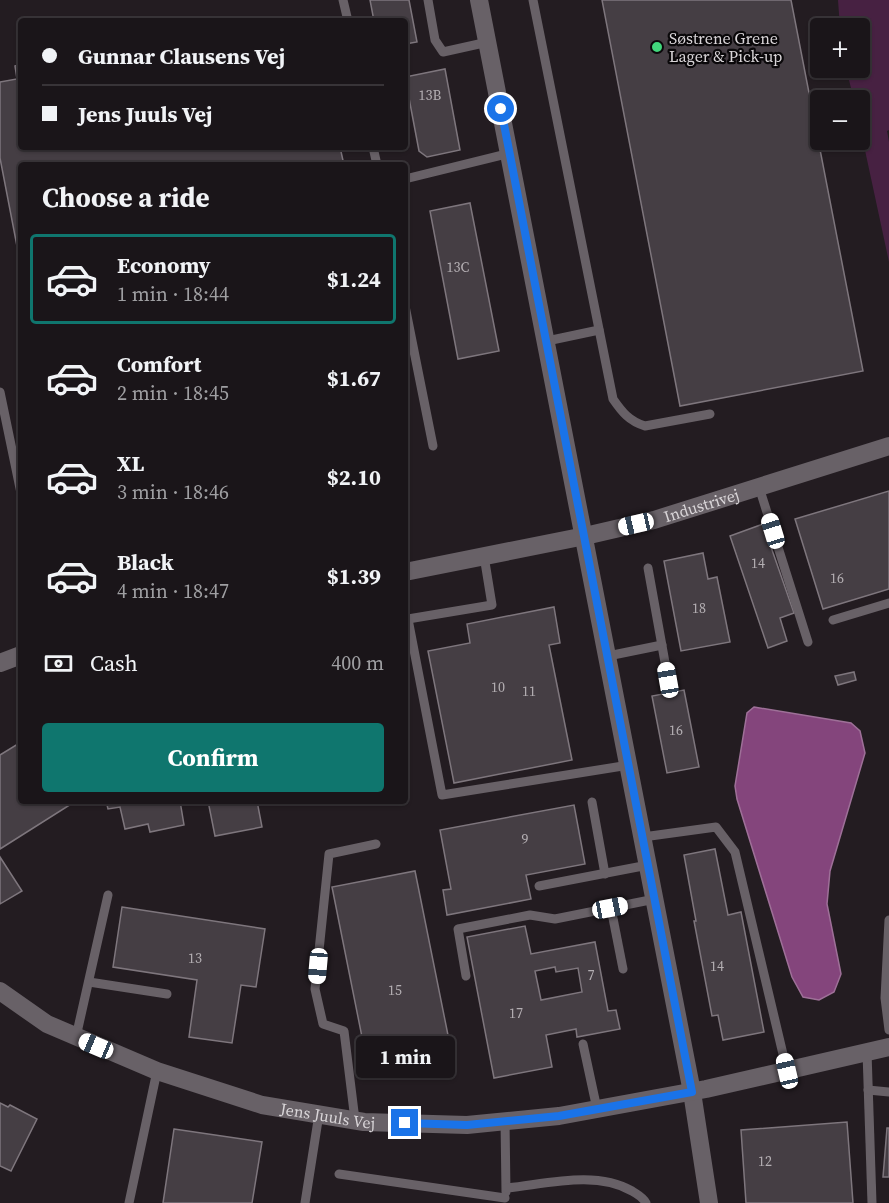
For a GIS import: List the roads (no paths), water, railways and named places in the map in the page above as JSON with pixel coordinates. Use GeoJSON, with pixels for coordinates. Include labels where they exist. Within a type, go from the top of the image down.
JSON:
{"type":"FeatureCollection","features":[{"type":"Feature","properties":{"kind":"street"},"geometry":{"type":"LineString","coordinates":[[479,0],[692,1092],[709,1203]]}},
{"type":"Feature","properties":{"kind":"street","name":"Industrivej"},"geometry":{"type":"LineString","coordinates":[[408,571],[654,520],[889,446]]}},
{"type":"Feature","properties":{"kind":"street"},"geometry":{"type":"LineString","coordinates":[[0,663],[18,656]]}},
{"type":"Feature","properties":{"kind":"street","name":"Jens Juuls Vej"},"geometry":{"type":"LineString","coordinates":[[0,991],[47,1024],[157,1071],[262,1104],[355,1120],[467,1125],[559,1116],[692,1092],[889,1047]]}},
{"type":"Feature","properties":{"kind":"lane"},"geometry":{"type":"LineString","coordinates":[[343,0],[347,18]]}},
{"type":"Feature","properties":{"kind":"lane"},"geometry":{"type":"LineString","coordinates":[[428,0],[435,40],[443,52],[488,42]]}},
{"type":"Feature","properties":{"kind":"lane"},"geometry":{"type":"LineString","coordinates":[[533,0],[613,399],[622,413],[635,423],[645,426],[710,414]]}},
{"type":"Feature","properties":{"kind":"lane"},"geometry":{"type":"LineString","coordinates":[[408,178],[510,153]]}},
{"type":"Feature","properties":{"kind":"lane"},"geometry":{"type":"LineString","coordinates":[[408,321],[433,446]]}},
{"type":"Feature","properties":{"kind":"lane"},"geometry":{"type":"LineString","coordinates":[[547,341],[599,330]]}},
{"type":"Feature","properties":{"kind":"lane"},"geometry":{"type":"LineString","coordinates":[[0,392],[18,479]]}},
{"type":"Feature","properties":{"kind":"lane"},"geometry":{"type":"LineString","coordinates":[[759,487],[808,642]]}},
{"type":"Feature","properties":{"kind":"lane"},"geometry":{"type":"LineString","coordinates":[[484,556],[492,605],[408,619],[442,795],[629,765]]}},
{"type":"Feature","properties":{"kind":"lane"},"geometry":{"type":"LineString","coordinates":[[648,568],[668,680]]}},
{"type":"Feature","properties":{"kind":"lane"},"geometry":{"type":"LineString","coordinates":[[832,620],[889,603]]}},
{"type":"Feature","properties":{"kind":"lane"},"geometry":{"type":"LineString","coordinates":[[608,656],[662,645]]}},
{"type":"Feature","properties":{"kind":"lane"},"geometry":{"type":"LineString","coordinates":[[592,802],[605,874]]}},
{"type":"Feature","properties":{"kind":"lane"},"geometry":{"type":"LineString","coordinates":[[643,837],[716,827],[735,852],[787,1071]]}},
{"type":"Feature","properties":{"kind":"lane"},"geometry":{"type":"LineString","coordinates":[[355,1120],[344,1031],[323,1024],[315,989],[329,854],[376,844]]}},
{"type":"Feature","properties":{"kind":"lane"},"geometry":{"type":"LineString","coordinates":[[539,886],[648,865]]}},
{"type":"Feature","properties":{"kind":"lane"},"geometry":{"type":"LineString","coordinates":[[76,1037],[108,895]]}},
{"type":"Feature","properties":{"kind":"lane"},"geometry":{"type":"LineString","coordinates":[[466,976],[458,930],[530,915],[555,919],[655,899]]}},
{"type":"Feature","properties":{"kind":"lane"},"geometry":{"type":"LineString","coordinates":[[610,908],[623,969]]}},
{"type":"Feature","properties":{"kind":"lane"},"geometry":{"type":"LineString","coordinates":[[889,920],[885,998],[889,1029]]}},
{"type":"Feature","properties":{"kind":"lane"},"geometry":{"type":"LineString","coordinates":[[89,982],[167,994]]}},
{"type":"Feature","properties":{"kind":"lane"},"geometry":{"type":"LineString","coordinates":[[583,1044],[597,1109]]}},
{"type":"Feature","properties":{"kind":"lane"},"geometry":{"type":"LineString","coordinates":[[867,1052],[872,1203]]}},
{"type":"Feature","properties":{"kind":"lane"},"geometry":{"type":"LineString","coordinates":[[129,1203],[157,1071]]}},
{"type":"Feature","properties":{"kind":"lane"},"geometry":{"type":"LineString","coordinates":[[868,1090],[889,1092]]}},
{"type":"Feature","properties":{"kind":"lane"},"geometry":{"type":"LineString","coordinates":[[305,1203],[319,1114]]}},
{"type":"Feature","properties":{"kind":"lane"},"geometry":{"type":"LineString","coordinates":[[505,1121],[506,1197]]}},
{"type":"Feature","properties":{"kind":"lane"},"geometry":{"type":"LineString","coordinates":[[339,1174],[506,1197],[581,1179],[620,1184],[644,1199],[646,1203]]}},
{"type":"Feature","properties":{"kind":"place","name":"Søstrene Grene Lager & Pick-up"},"geometry":{"type":"Point","coordinates":[657,47]}}]}
